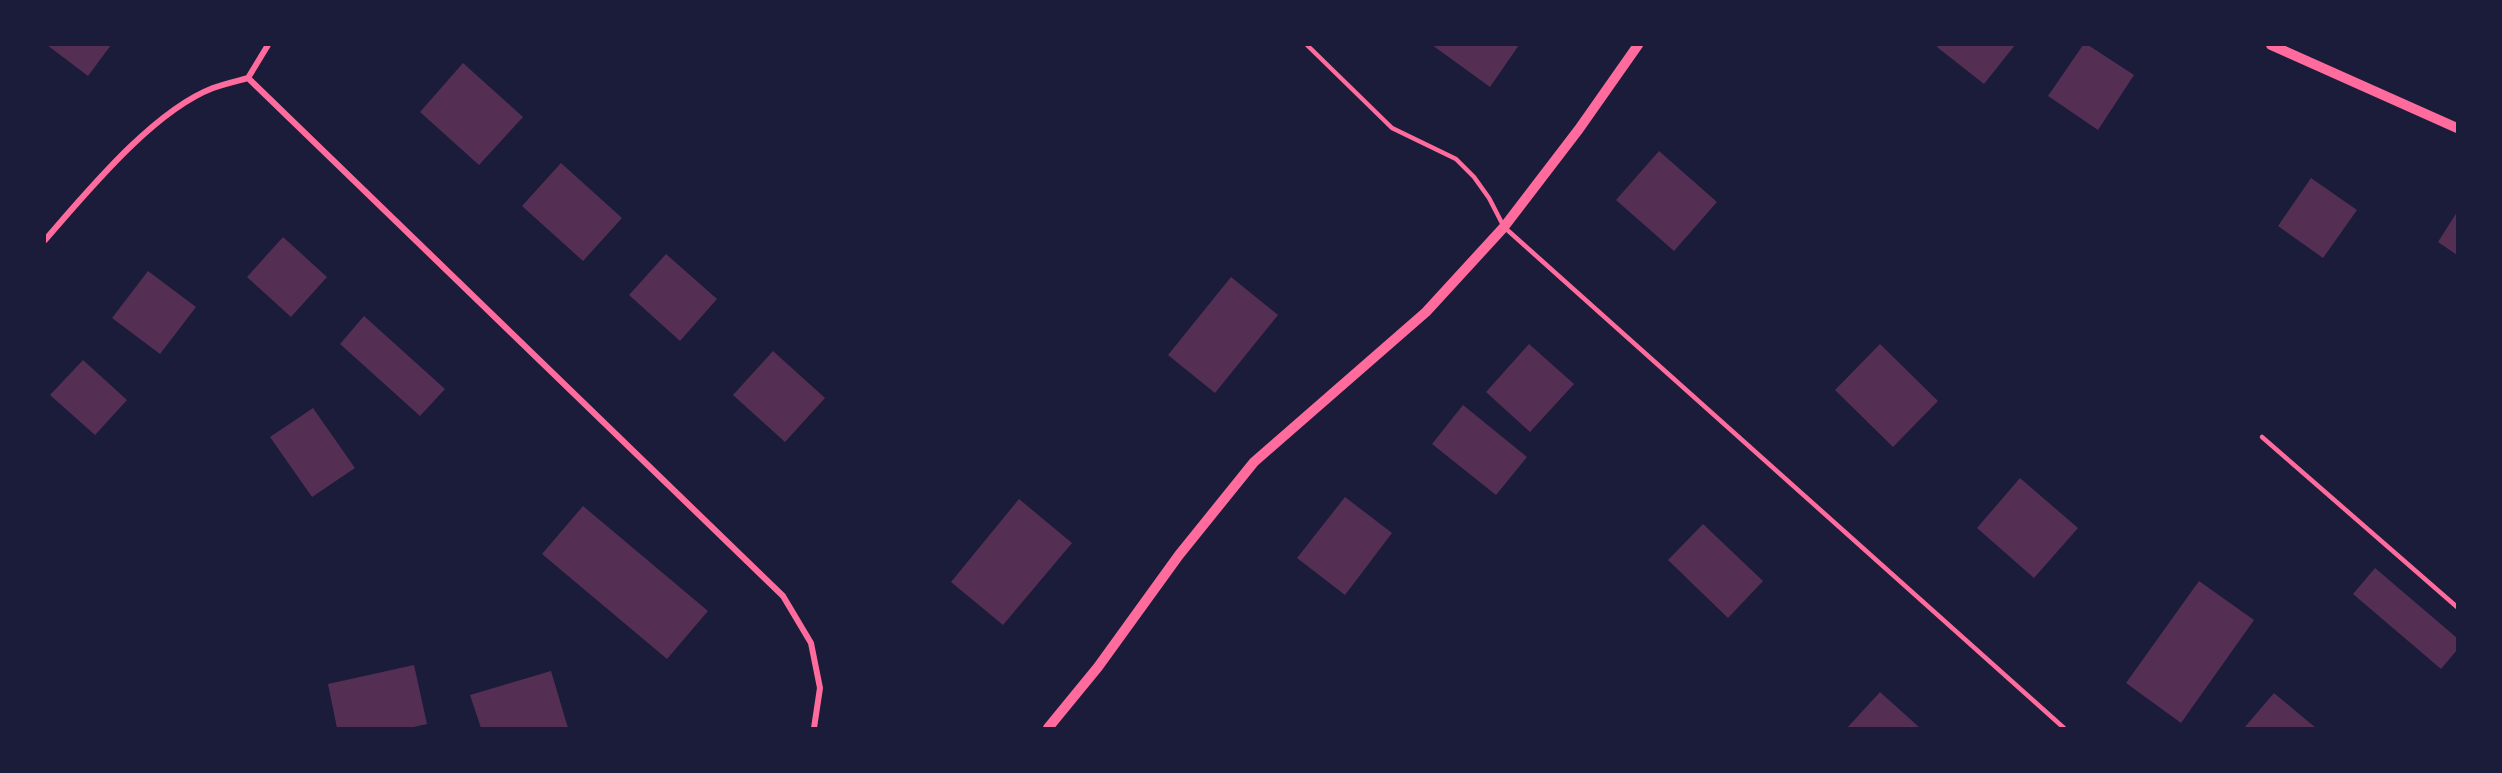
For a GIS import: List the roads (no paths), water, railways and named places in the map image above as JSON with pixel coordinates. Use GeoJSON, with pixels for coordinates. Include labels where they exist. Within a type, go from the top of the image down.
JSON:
{"type":"FeatureCollection","features":[{"type":"Feature","properties":{"kind":"street"},"geometry":{"type":"LineString","coordinates":[[45,240],[101,176],[170,113],[211,89],[248,78],[268,45]]}},
{"type":"Feature","properties":{"kind":"street"},"geometry":{"type":"LineString","coordinates":[[1047,728],[1098,667],[1179,555],[1254,462],[1426,312],[1504,227],[1579,129],[1638,45]]}},
{"type":"Feature","properties":{"kind":"street"},"geometry":{"type":"LineString","coordinates":[[2271,45],[2457,128]]}},
{"type":"Feature","properties":{"kind":"street"},"geometry":{"type":"LineString","coordinates":[[248,78],[783,596],[811,643],[820,688],[814,728]]}},
{"type":"Feature","properties":{"kind":"lane"},"geometry":{"type":"LineString","coordinates":[[1307,45],[1392,128],[1456,159],[1474,177],[1489,198],[1504,227],[2064,728]]}},
{"type":"Feature","properties":{"kind":"lane"},"geometry":{"type":"LineString","coordinates":[[2262,437],[2457,607]]}}]}
